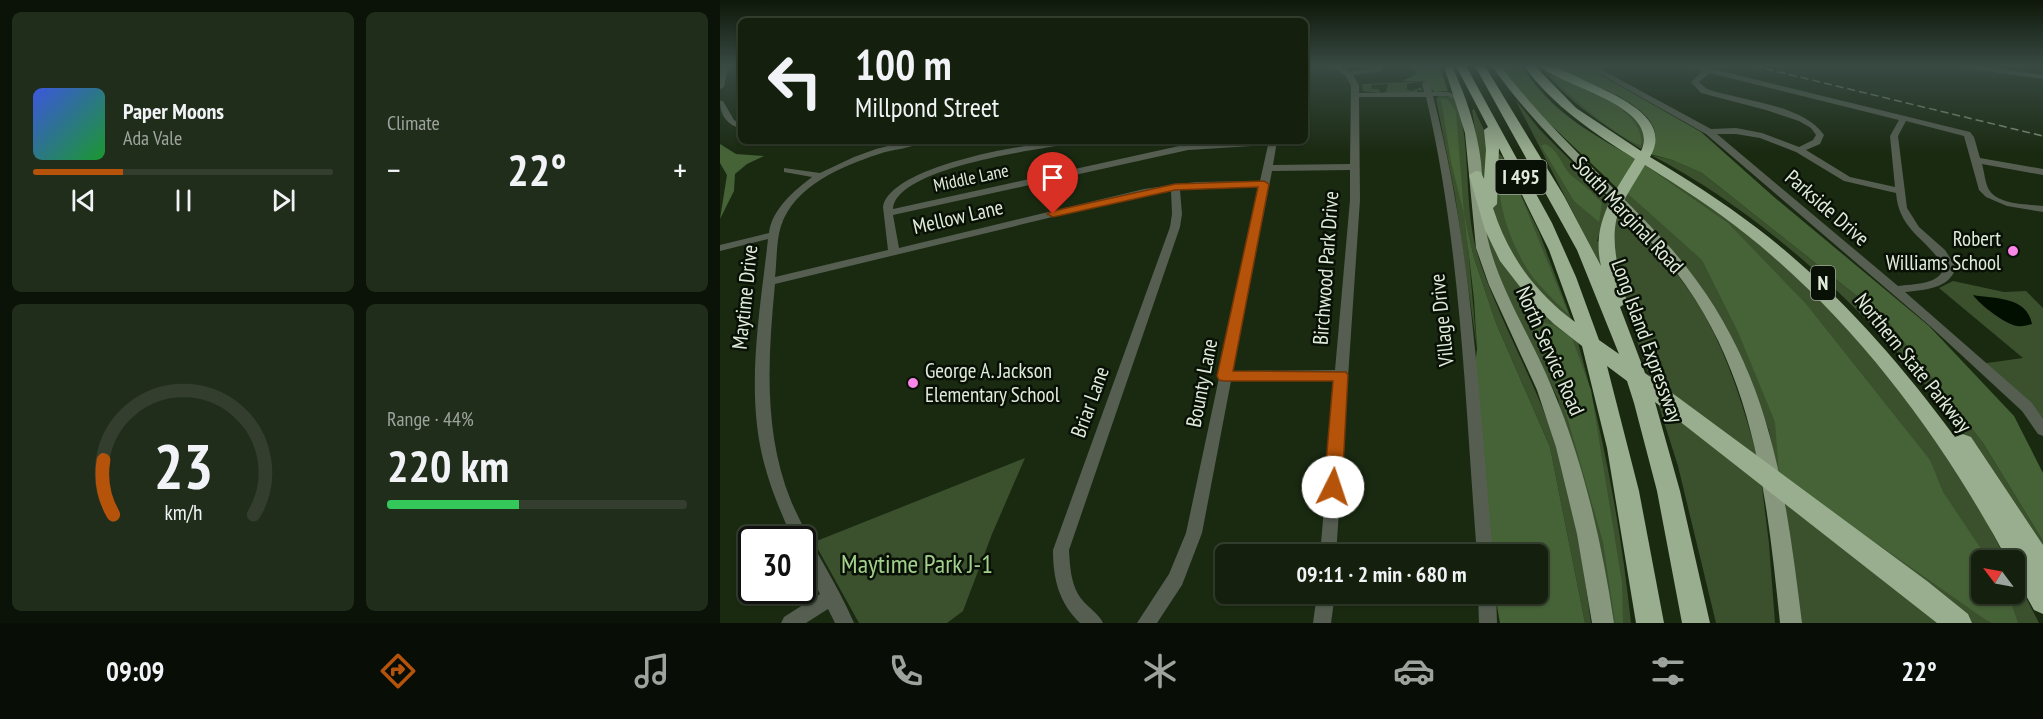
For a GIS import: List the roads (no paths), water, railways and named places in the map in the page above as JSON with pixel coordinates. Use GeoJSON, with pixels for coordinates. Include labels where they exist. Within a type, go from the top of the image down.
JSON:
{"type":"FeatureCollection","features":[{"type":"Feature","properties":{"kind":"highway","name":"I 495"},"geometry":{"type":"LineString","coordinates":[[1476,95],[1550,233],[1586,328],[1618,442],[1650,623]]}},
{"type":"Feature","properties":{"kind":"highway","name":"Long Island Expressway"},"geometry":{"type":"LineString","coordinates":[[1497,95],[1551,187],[1623,329],[1629,362],[1643,403],[1682,549],[1696,623]]}},
{"type":"Feature","properties":{"kind":"highway"},"geometry":{"type":"LineString","coordinates":[[1509,95],[1549,176],[1551,187]]}},
{"type":"Feature","properties":{"kind":"highway","name":"Northern State Parkway"},"geometry":{"type":"LineString","coordinates":[[1554,95],[1581,118],[1704,197],[1755,234],[1807,278],[1858,329],[1891,367],[1950,444],[2013,544],[2043,601]]}},
{"type":"Feature","properties":{"kind":"highway","name":"Northern State Parkway"},"geometry":{"type":"LineString","coordinates":[[1562,95],[1587,115],[1757,227],[1804,265],[1854,313],[1909,372],[1941,413],[1997,492],[2043,567]]}},
{"type":"Feature","properties":{"kind":"highway"},"geometry":{"type":"LineString","coordinates":[[1609,95],[1634,111],[1647,128],[1649,148],[1613,207],[1608,223],[1607,257],[1623,329]]}},
{"type":"Feature","properties":{"kind":"highway"},"geometry":{"type":"LineString","coordinates":[[1479,100],[1489,129],[1493,150],[1489,214]]}},
{"type":"Feature","properties":{"kind":"highway"},"geometry":{"type":"LineString","coordinates":[[1476,175],[1496,238],[1508,262],[1531,291],[1560,320],[1918,590],[1958,623]]}},
{"type":"Feature","properties":{"kind":"main road","name":"North Service Road"},"geometry":{"type":"LineString","coordinates":[[1460,95],[1467,115],[1476,175],[1477,220],[1484,249],[1496,284],[1544,387],[1565,442],[1593,557],[1603,623]]}},
{"type":"Feature","properties":{"kind":"main road","name":"South Marginal Road"},"geometry":{"type":"LineString","coordinates":[[1516,95],[1528,110],[1664,249],[1687,278],[1711,315],[1732,355],[1751,400],[1767,456],[1778,511],[1791,623]]}},
{"type":"Feature","properties":{"kind":"street","name":"Birchwood Park Drive"},"geometry":{"type":"LineString","coordinates":[[1329,544],[1355,200],[1356,95]]}},
{"type":"Feature","properties":{"kind":"street","name":"Village Drive"},"geometry":{"type":"LineString","coordinates":[[1430,95],[1440,139],[1462,287],[1484,544]]}},
{"type":"Feature","properties":{"kind":"street"},"geometry":{"type":"LineString","coordinates":[[1451,95],[1461,98]]}},
{"type":"Feature","properties":{"kind":"street","name":"Parkside Drive"},"geometry":{"type":"LineString","coordinates":[[1645,95],[1709,132],[2027,406],[2043,430]]}},
{"type":"Feature","properties":{"kind":"street"},"geometry":{"type":"LineString","coordinates":[[1719,95],[1796,116],[1815,126],[1820,135],[1817,142],[1799,150]]}},
{"type":"Feature","properties":{"kind":"street"},"geometry":{"type":"LineString","coordinates":[[1811,95],[1960,132],[1970,137],[1984,190],[1990,197],[2043,209]]}},
{"type":"Feature","properties":{"kind":"street"},"geometry":{"type":"LineString","coordinates":[[720,103],[731,122],[738,126]]}},
{"type":"Feature","properties":{"kind":"street"},"geometry":{"type":"LineString","coordinates":[[1894,290],[1940,282],[1948,275],[1950,267],[1941,252],[1906,218],[1899,191],[1894,136],[1905,118]]}},
{"type":"Feature","properties":{"kind":"street"},"geometry":{"type":"LineString","coordinates":[[731,122],[738,120]]}},
{"type":"Feature","properties":{"kind":"street"},"geometry":{"type":"LineString","coordinates":[[1709,132],[1746,132],[1799,150],[1847,179],[1899,191]]}},
{"type":"Feature","properties":{"kind":"street","name":"Maytime Drive"},"geometry":{"type":"LineString","coordinates":[[793,526],[771,466],[764,436],[760,373],[774,235],[778,216],[787,204],[822,176],[856,159],[899,144]]}},
{"type":"Feature","properties":{"kind":"street"},"geometry":{"type":"LineString","coordinates":[[894,252],[888,205],[894,193],[922,174],[1040,144]]}},
{"type":"Feature","properties":{"kind":"street","name":"Middle Lane"},"geometry":{"type":"LineString","coordinates":[[889,213],[1188,147],[1239,144]]}},
{"type":"Feature","properties":{"kind":"street","name":"Bounty Lane"},"geometry":{"type":"LineString","coordinates":[[1146,623],[1176,579],[1194,533],[1273,144]]}},
{"type":"Feature","properties":{"kind":"street"},"geometry":{"type":"LineString","coordinates":[[1976,160],[2043,172]]}},
{"type":"Feature","properties":{"kind":"street"},"geometry":{"type":"LineString","coordinates":[[1267,168],[1355,167]]}},
{"type":"Feature","properties":{"kind":"street"},"geometry":{"type":"LineString","coordinates":[[787,170],[822,176]]}},
{"type":"Feature","properties":{"kind":"street","name":"Mellow Lane"},"geometry":{"type":"LineString","coordinates":[[770,282],[1175,187],[1264,184]]}},
{"type":"Feature","properties":{"kind":"street","name":"Briar Lane"},"geometry":{"type":"LineString","coordinates":[[1094,623],[1080,613],[1069,598],[1061,573],[1061,550],[1175,227],[1177,214],[1175,187]]}},
{"type":"Feature","properties":{"kind":"street"},"geometry":{"type":"LineString","coordinates":[[720,248],[774,235]]}},
{"type":"Feature","properties":{"kind":"street"},"geometry":{"type":"LineString","coordinates":[[1224,376],[1341,375]]}},
{"type":"Feature","properties":{"kind":"street","name":"Maytime Drive"},"geometry":{"type":"LineString","coordinates":[[816,569],[845,623]]}},
{"type":"Feature","properties":{"kind":"street"},"geometry":{"type":"LineString","coordinates":[[790,623],[831,597]]}},
{"type":"Feature","properties":{"kind":"street"},"geometry":{"type":"LineString","coordinates":[[1322,623],[1325,604]]}},
{"type":"Feature","properties":{"kind":"street"},"geometry":{"type":"LineString","coordinates":[[1487,604],[1488,623]]}},
{"type":"Feature","properties":{"kind":"railway"},"geometry":{"type":"LineString","coordinates":[[1874,95],[2043,136]]}},
{"type":"Feature","properties":{"kind":"place","name":"Robert Williams School"},"geometry":{"type":"Point","coordinates":[2013,251]}},
{"type":"Feature","properties":{"kind":"place","name":"George A. Jackson Elementary School"},"geometry":{"type":"Point","coordinates":[913,383]}},
{"type":"Feature","properties":{"kind":"park label","name":"Maytime Park J-1"},"geometry":{"type":"Point","coordinates":[917,564]}}]}
